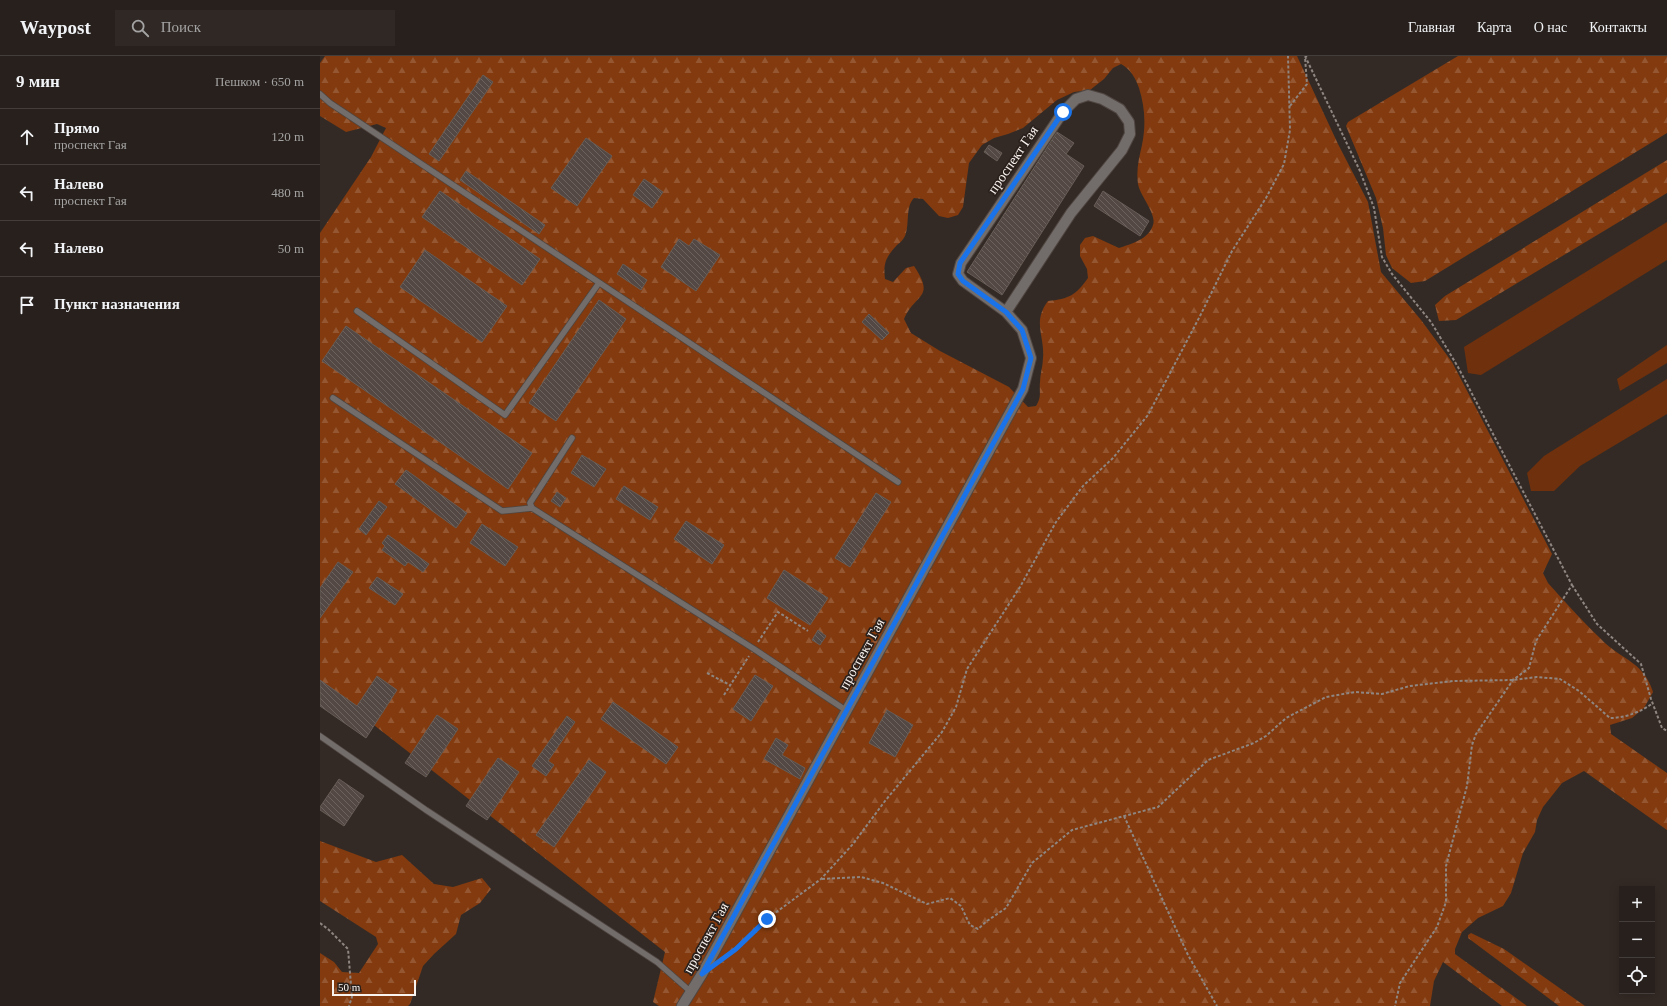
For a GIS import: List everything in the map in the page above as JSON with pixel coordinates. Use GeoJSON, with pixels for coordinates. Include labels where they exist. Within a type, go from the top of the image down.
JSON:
{"type":"FeatureCollection","features":[{"type":"Feature","properties":{"kind":"street","name":"проспект Гая"},"geometry":{"type":"LineString","coordinates":[[682,1006],[847,711],[1023,389],[1031,358],[1022,330],[1006,312],[963,281],[958,274],[960,263],[1063,112],[1076,99],[1088,95],[1102,99],[1120,109],[1129,122],[1130,134],[1122,150],[1071,213],[1006,312]]}},
{"type":"Feature","properties":{"kind":"lane"},"geometry":{"type":"LineString","coordinates":[[320,94],[330,103],[898,482]]}},
{"type":"Feature","properties":{"kind":"lane"},"geometry":{"type":"LineString","coordinates":[[357,311],[505,415],[599,283]]}},
{"type":"Feature","properties":{"kind":"lane"},"geometry":{"type":"LineString","coordinates":[[333,398],[502,512],[532,508],[754,649],[847,711]]}},
{"type":"Feature","properties":{"kind":"lane"},"geometry":{"type":"LineString","coordinates":[[532,508],[530,503],[572,438]]}},
{"type":"Feature","properties":{"kind":"lane"},"geometry":{"type":"LineString","coordinates":[[320,736],[426,810],[657,962],[691,992]]}},
{"type":"Feature","properties":{"kind":"path"},"geometry":{"type":"LineString","coordinates":[[719,961],[736,949],[767,919],[821,879],[853,844],[885,801],[942,732],[956,707],[967,670],[1020,587],[1056,522],[1083,486],[1112,458],[1148,415],[1232,251],[1266,198],[1284,164],[1290,130],[1288,56]]}},
{"type":"Feature","properties":{"kind":"path"},"geometry":{"type":"LineString","coordinates":[[1290,106],[1306,84],[1306,56]]}},
{"type":"Feature","properties":{"kind":"path"},"geometry":{"type":"LineString","coordinates":[[1306,56],[1360,171],[1374,208],[1382,257],[1392,274],[1431,322],[1458,367],[1572,585],[1597,624],[1641,664],[1662,728],[1667,731]]}},
{"type":"Feature","properties":{"kind":"path"},"geometry":{"type":"LineString","coordinates":[[1395,1006],[1400,983],[1436,927],[1446,902],[1446,866],[1467,786],[1472,745],[1476,734],[1513,680],[1529,668],[1536,641],[1572,585]]}},
{"type":"Feature","properties":{"kind":"path"},"geometry":{"type":"LineString","coordinates":[[707,673],[730,685]]}},
{"type":"Feature","properties":{"kind":"path"},"geometry":{"type":"LineString","coordinates":[[821,879],[861,877],[883,883],[928,904],[950,898],[961,906],[970,926],[978,929],[987,920],[1006,908],[1032,863],[1072,830],[1158,807],[1208,760],[1254,743],[1266,736],[1286,718],[1326,697],[1355,692],[1382,694],[1410,686],[1453,681],[1537,678],[1560,679],[1579,691],[1610,718],[1620,718],[1646,708],[1653,703]]}},
{"type":"Feature","properties":{"kind":"path"},"geometry":{"type":"LineString","coordinates":[[1124,816],[1188,956],[1217,1006]]}},
{"type":"Feature","properties":{"kind":"path"},"geometry":{"type":"LineString","coordinates":[[320,924],[329,930],[348,950],[352,997],[349,1006]]}},
{"type":"Feature","properties":{"kind":"shaded area"},"geometry":{"type":"Polygon","coordinates":[[[1667,222],[1667,260],[1481,375],[1468,373],[1464,347],[1667,222]]]}},
{"type":"Feature","properties":{"kind":"shaded area"},"geometry":{"type":"Polygon","coordinates":[[[1667,345],[1667,363],[1620,391],[1617,379],[1667,345]]]}},
{"type":"Feature","properties":{"kind":"shaded area"},"geometry":{"type":"Polygon","coordinates":[[[1667,379],[1667,414],[1580,466],[1554,491],[1531,491],[1527,473],[1544,456],[1667,379]]]}},
{"type":"Feature","properties":{"kind":"green space"},"geometry":{"type":"Polygon","coordinates":[[[325,56],[1297,56],[1338,144],[1368,202],[1381,272],[1421,320],[1452,362],[1552,554],[1543,573],[1548,583],[1605,643],[1639,668],[1649,682],[1653,692],[1644,708],[1632,718],[1610,725],[1611,734],[1667,773],[1667,830],[1584,771],[1562,783],[1543,807],[1537,820],[1535,832],[1523,853],[1511,893],[1503,906],[1478,918],[1462,932],[1455,949],[1455,954],[1527,1006],[1502,1006],[1443,962],[1434,981],[1430,1006],[659,1006],[653,1002],[665,952],[320,683],[320,233],[371,157],[386,128],[377,124],[346,132],[320,116],[320,63],[325,56]],[[1121,64],[1113,68],[1104,79],[1090,90],[1074,92],[1057,100],[1023,128],[994,138],[982,145],[969,163],[963,207],[958,215],[948,218],[939,216],[923,199],[914,198],[910,206],[905,236],[890,253],[886,260],[884,269],[885,279],[893,282],[906,268],[914,266],[923,285],[921,295],[908,311],[904,319],[911,333],[940,351],[1009,387],[1028,407],[1036,406],[1040,397],[1043,350],[1040,322],[1043,309],[1048,301],[1061,299],[1076,292],[1088,278],[1087,269],[1080,256],[1080,245],[1085,238],[1093,236],[1119,248],[1134,243],[1144,237],[1151,230],[1153,225],[1154,221],[1151,210],[1139,189],[1137,179],[1144,130],[1143,102],[1136,80],[1130,71],[1121,64]]]}},
{"type":"Feature","properties":{"kind":"green space"},"geometry":{"type":"Polygon","coordinates":[[[1458,56],[1667,56],[1667,133],[1425,281],[1411,283],[1392,268],[1386,255],[1383,228],[1376,198],[1346,126],[1348,122],[1458,56]]]}},
{"type":"Feature","properties":{"kind":"green space"},"geometry":{"type":"Polygon","coordinates":[[[1667,160],[1667,193],[1456,320],[1439,321],[1435,305],[1445,296],[1667,160]]]}},
{"type":"Feature","properties":{"kind":"green space"},"geometry":{"type":"Polygon","coordinates":[[[320,841],[376,862],[402,855],[434,884],[453,887],[482,878],[491,889],[480,903],[461,915],[456,934],[423,966],[408,1006],[320,1006],[320,953],[334,962],[342,972],[359,973],[378,944],[376,937],[320,901],[320,841]]]}},
{"type":"Feature","properties":{"kind":"green space"},"geometry":{"type":"Polygon","coordinates":[[[1471,933],[1504,949],[1585,1006],[1559,1006],[1468,938],[1468,935],[1471,933]]]}},
{"type":"Feature","properties":{"kind":"building"},"geometry":{"type":"Polygon","coordinates":[[[483,75],[493,82],[439,161],[429,154],[483,75]]]}},
{"type":"Feature","properties":{"kind":"building"},"geometry":{"type":"Polygon","coordinates":[[[1057,132],[1074,143],[1066,154],[1084,166],[1002,295],[967,272],[1057,132]]]}},
{"type":"Feature","properties":{"kind":"building"},"geometry":{"type":"Polygon","coordinates":[[[586,138],[612,156],[577,206],[551,188],[586,138]]]}},
{"type":"Feature","properties":{"kind":"building"},"geometry":{"type":"Polygon","coordinates":[[[989,145],[1002,153],[997,161],[984,152],[989,145]]]}},
{"type":"Feature","properties":{"kind":"building"},"geometry":{"type":"Polygon","coordinates":[[[466,171],[545,225],[539,234],[460,180],[466,171]]]}},
{"type":"Feature","properties":{"kind":"building"},"geometry":{"type":"Polygon","coordinates":[[[644,179],[663,192],[652,208],[633,195],[644,179]]]}},
{"type":"Feature","properties":{"kind":"building"},"geometry":{"type":"Polygon","coordinates":[[[440,191],[540,259],[522,285],[422,217],[440,191]]]}},
{"type":"Feature","properties":{"kind":"building"},"geometry":{"type":"Polygon","coordinates":[[[1103,191],[1149,221],[1140,236],[1094,206],[1103,191]]]}},
{"type":"Feature","properties":{"kind":"building"},"geometry":{"type":"Polygon","coordinates":[[[679,239],[689,246],[694,239],[720,255],[696,291],[661,267],[679,239]]]}},
{"type":"Feature","properties":{"kind":"building"},"geometry":{"type":"Polygon","coordinates":[[[425,250],[507,306],[482,342],[400,287],[425,250]]]}},
{"type":"Feature","properties":{"kind":"building"},"geometry":{"type":"Polygon","coordinates":[[[623,264],[647,280],[641,290],[617,274],[623,264]]]}},
{"type":"Feature","properties":{"kind":"building"},"geometry":{"type":"Polygon","coordinates":[[[599,300],[626,319],[556,421],[529,403],[599,300]]]}},
{"type":"Feature","properties":{"kind":"building"},"geometry":{"type":"Polygon","coordinates":[[[869,314],[889,333],[882,340],[862,322],[869,314]]]}},
{"type":"Feature","properties":{"kind":"building"},"geometry":{"type":"Polygon","coordinates":[[[346,326],[532,453],[508,489],[322,361],[346,326]]]}},
{"type":"Feature","properties":{"kind":"building"},"geometry":{"type":"Polygon","coordinates":[[[582,455],[606,469],[594,487],[571,473],[582,455]]]}},
{"type":"Feature","properties":{"kind":"building"},"geometry":{"type":"Polygon","coordinates":[[[406,470],[467,513],[456,528],[395,484],[406,470]]]}},
{"type":"Feature","properties":{"kind":"building"},"geometry":{"type":"Polygon","coordinates":[[[624,486],[658,507],[650,520],[616,499],[624,486]]]}},
{"type":"Feature","properties":{"kind":"building"},"geometry":{"type":"Polygon","coordinates":[[[557,492],[566,498],[560,507],[551,501],[557,492]]]}},
{"type":"Feature","properties":{"kind":"building"},"geometry":{"type":"Polygon","coordinates":[[[876,493],[891,502],[850,567],[835,558],[876,493]]]}},
{"type":"Feature","properties":{"kind":"building"},"geometry":{"type":"Polygon","coordinates":[[[379,501],[387,507],[366,535],[359,529],[379,501]]]}},
{"type":"Feature","properties":{"kind":"building"},"geometry":{"type":"Polygon","coordinates":[[[686,521],[724,545],[712,564],[674,539],[686,521]]]}},
{"type":"Feature","properties":{"kind":"building"},"geometry":{"type":"Polygon","coordinates":[[[482,524],[518,547],[505,566],[470,543],[482,524]]]}},
{"type":"Feature","properties":{"kind":"building"},"geometry":{"type":"Polygon","coordinates":[[[388,535],[429,564],[423,572],[408,562],[405,566],[382,550],[385,546],[382,543],[388,535]]]}},
{"type":"Feature","properties":{"kind":"building"},"geometry":{"type":"Polygon","coordinates":[[[338,562],[353,572],[320,618],[320,588],[338,562]]]}},
{"type":"Feature","properties":{"kind":"building"},"geometry":{"type":"Polygon","coordinates":[[[784,570],[828,598],[810,625],[767,598],[784,570]]]}},
{"type":"Feature","properties":{"kind":"building"},"geometry":{"type":"Polygon","coordinates":[[[377,577],[403,594],[395,605],[369,588],[377,577]]]}},
{"type":"Feature","properties":{"kind":"building"},"geometry":{"type":"Polygon","coordinates":[[[818,630],[826,636],[820,645],[812,640],[818,630]]]}},
{"type":"Feature","properties":{"kind":"building"},"geometry":{"type":"Polygon","coordinates":[[[755,675],[773,686],[751,721],[733,709],[755,675]]]}},
{"type":"Feature","properties":{"kind":"building"},"geometry":{"type":"Polygon","coordinates":[[[377,676],[397,690],[366,738],[320,706],[320,680],[357,706],[377,676]]]}},
{"type":"Feature","properties":{"kind":"building"},"geometry":{"type":"Polygon","coordinates":[[[613,702],[678,747],[666,764],[601,719],[613,702]]]}},
{"type":"Feature","properties":{"kind":"building"},"geometry":{"type":"Polygon","coordinates":[[[887,710],[913,725],[895,757],[869,743],[887,710]]]}},
{"type":"Feature","properties":{"kind":"building"},"geometry":{"type":"Polygon","coordinates":[[[437,715],[458,729],[426,777],[405,763],[437,715]]]}},
{"type":"Feature","properties":{"kind":"building"},"geometry":{"type":"Polygon","coordinates":[[[567,716],[575,722],[548,761],[554,765],[546,776],[532,766],[567,716]]]}},
{"type":"Feature","properties":{"kind":"building"},"geometry":{"type":"Polygon","coordinates":[[[776,738],[788,745],[782,755],[805,768],[800,779],[764,759],[776,738]]]}},
{"type":"Feature","properties":{"kind":"building"},"geometry":{"type":"Polygon","coordinates":[[[498,758],[519,772],[487,820],[466,806],[498,758]]]}},
{"type":"Feature","properties":{"kind":"building"},"geometry":{"type":"Polygon","coordinates":[[[589,760],[606,772],[554,847],[536,835],[589,760]]]}},
{"type":"Feature","properties":{"kind":"building"},"geometry":{"type":"Polygon","coordinates":[[[339,779],[364,796],[344,826],[320,810],[320,807],[339,779]]]}},
{"type":"Feature","properties":{"kind":"route"},"geometry":{"type":"LineString","coordinates":[[767,919],[736,949],[702,974],[1023,389],[1031,358],[1022,330],[1006,312],[963,281],[958,274],[960,263],[1063,112]]}}]}
